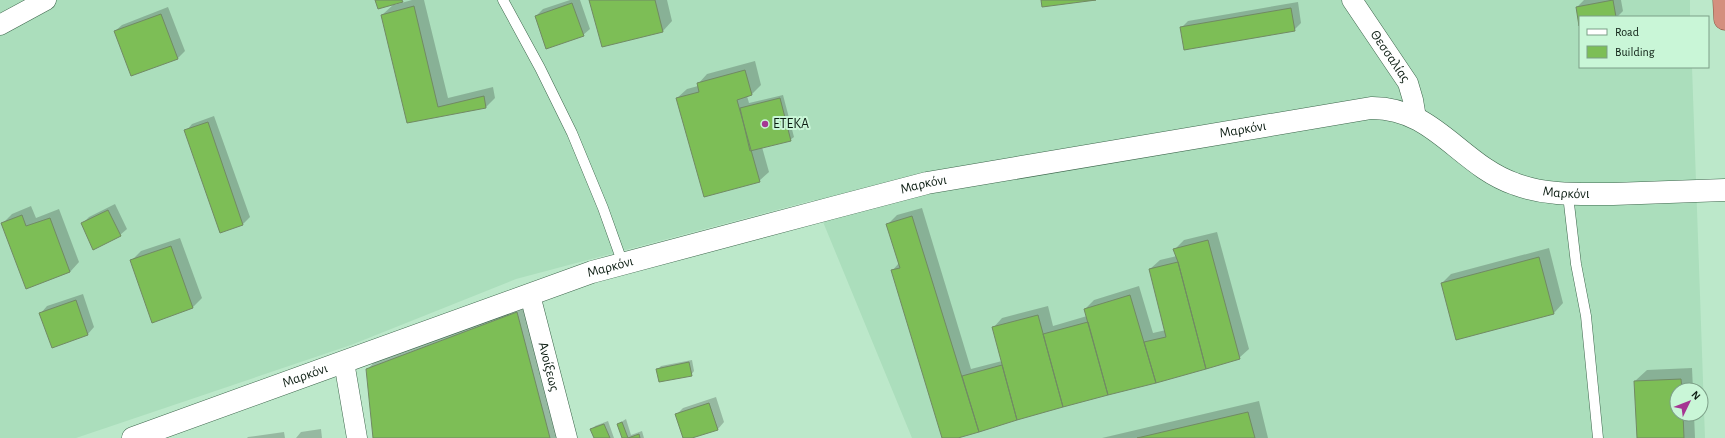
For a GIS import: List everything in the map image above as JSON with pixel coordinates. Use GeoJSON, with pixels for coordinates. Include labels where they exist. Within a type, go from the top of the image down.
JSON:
{"type":"FeatureCollection","features":[{"type":"Feature","properties":{"kind":"highway"},"geometry":{"type":"LineString","coordinates":[[1724,0],[1725,19]]}},
{"type":"Feature","properties":{"kind":"street"},"geometry":{"type":"LineString","coordinates":[[0,25],[46,0]]}},
{"type":"Feature","properties":{"kind":"street","name":"Θεσσαλίας"},"geometry":{"type":"LineString","coordinates":[[1352,0],[1408,84],[1413,100],[1416,118]]}},
{"type":"Feature","properties":{"kind":"street","name":"Μαρκόνι"},"geometry":{"type":"LineString","coordinates":[[133,438],[592,272],[927,183],[1371,108],[1396,110],[1416,118],[1496,176],[1536,191],[1568,194],[1725,190]]}},
{"type":"Feature","properties":{"kind":"street","name":"Ανοίξεως"},"geometry":{"type":"LineString","coordinates":[[530,295],[567,438]]}},
{"type":"Feature","properties":{"kind":"street"},"geometry":{"type":"LineString","coordinates":[[344,362],[357,438]]}},
{"type":"Feature","properties":{"kind":"lane"},"geometry":{"type":"LineString","coordinates":[[503,0],[540,68],[572,133],[603,208],[623,264]]}},
{"type":"Feature","properties":{"kind":"lane"},"geometry":{"type":"LineString","coordinates":[[1568,194],[1576,264],[1586,316],[1598,438]]}},
{"type":"Feature","properties":{"kind":"shaded area"},"geometry":{"type":"Polygon","coordinates":[[[0,0],[1690,0],[1690,16],[1579,16],[1579,68],[1692,68],[1703,382],[1669,382],[1669,422],[1704,422],[1705,438],[912,438],[814,200],[516,279],[351,345],[76,438],[0,438],[0,0]]]}},
{"type":"Feature","properties":{"kind":"building"},"geometry":{"type":"Polygon","coordinates":[[[375,0],[402,0],[403,2],[378,9],[375,0]]]}},
{"type":"Feature","properties":{"kind":"building"},"geometry":{"type":"Polygon","coordinates":[[[589,0],[655,0],[663,32],[602,47],[589,0]]]}},
{"type":"Feature","properties":{"kind":"building"},"geometry":{"type":"Polygon","coordinates":[[[1041,0],[1096,0],[1042,7],[1041,0]]]}},
{"type":"Feature","properties":{"kind":"building"},"geometry":{"type":"Polygon","coordinates":[[[1613,0],[1616,16],[1579,16],[1579,26],[1576,7],[1613,0]]]}},
{"type":"Feature","properties":{"kind":"building"},"geometry":{"type":"Polygon","coordinates":[[[572,3],[584,36],[546,49],[535,16],[572,3]]]}},
{"type":"Feature","properties":{"kind":"building"},"geometry":{"type":"Polygon","coordinates":[[[414,6],[438,107],[484,96],[486,108],[407,123],[381,15],[414,6]]]}},
{"type":"Feature","properties":{"kind":"building"},"geometry":{"type":"Polygon","coordinates":[[[1291,8],[1295,31],[1184,50],[1180,27],[1291,8]]]}},
{"type":"Feature","properties":{"kind":"building"},"geometry":{"type":"Polygon","coordinates":[[[161,14],[178,59],[131,76],[114,31],[161,14]]]}},
{"type":"Feature","properties":{"kind":"building"},"geometry":{"type":"Polygon","coordinates":[[[745,70],[752,95],[737,100],[760,182],[704,197],[676,98],[699,92],[697,83],[745,70]]]}},
{"type":"Feature","properties":{"kind":"building","name":"ΕΤΕΚΑ"},"geometry":{"type":"Polygon","coordinates":[[[780,98],[791,141],[750,151],[740,108],[780,98]]]}},
{"type":"Feature","properties":{"kind":"building"},"geometry":{"type":"Polygon","coordinates":[[[208,122],[243,225],[220,233],[184,130],[208,122]]]}},
{"type":"Feature","properties":{"kind":"building"},"geometry":{"type":"Polygon","coordinates":[[[108,210],[121,236],[93,250],[81,223],[108,210]]]}},
{"type":"Feature","properties":{"kind":"building"},"geometry":{"type":"Polygon","coordinates":[[[22,215],[26,226],[50,218],[70,272],[26,289],[1,223],[22,215]]]}},
{"type":"Feature","properties":{"kind":"building"},"geometry":{"type":"Polygon","coordinates":[[[912,216],[979,432],[958,438],[942,438],[891,270],[900,268],[886,224],[912,216]]]}},
{"type":"Feature","properties":{"kind":"building"},"geometry":{"type":"Polygon","coordinates":[[[1208,240],[1240,359],[1206,369],[1178,262],[1173,249],[1208,240]]]}},
{"type":"Feature","properties":{"kind":"building"},"geometry":{"type":"Polygon","coordinates":[[[171,246],[193,308],[152,323],[130,260],[171,246]]]}},
{"type":"Feature","properties":{"kind":"building"},"geometry":{"type":"Polygon","coordinates":[[[1539,257],[1554,314],[1456,340],[1441,283],[1539,257]]]}},
{"type":"Feature","properties":{"kind":"building"},"geometry":{"type":"Polygon","coordinates":[[[1178,262],[1206,369],[1156,383],[1144,342],[1166,337],[1149,269],[1178,262]]]}},
{"type":"Feature","properties":{"kind":"building"},"geometry":{"type":"Polygon","coordinates":[[[1130,295],[1156,383],[1108,395],[1084,309],[1130,295]]]}},
{"type":"Feature","properties":{"kind":"building"},"geometry":{"type":"Polygon","coordinates":[[[76,300],[88,335],[52,348],[39,313],[76,300]]]}},
{"type":"Feature","properties":{"kind":"building"},"geometry":{"type":"Polygon","coordinates":[[[517,312],[550,438],[373,438],[366,369],[517,312]]]}},
{"type":"Feature","properties":{"kind":"building"},"geometry":{"type":"Polygon","coordinates":[[[1038,315],[1063,407],[1017,420],[992,327],[1038,315]]]}},
{"type":"Feature","properties":{"kind":"building"},"geometry":{"type":"Polygon","coordinates":[[[1088,322],[1108,395],[1063,407],[1043,334],[1088,322]]]}},
{"type":"Feature","properties":{"kind":"building"},"geometry":{"type":"Polygon","coordinates":[[[689,362],[692,376],[659,382],[656,369],[689,362]]]}},
{"type":"Feature","properties":{"kind":"building"},"geometry":{"type":"Polygon","coordinates":[[[1002,365],[1017,420],[979,432],[962,376],[1002,365]]]}},
{"type":"Feature","properties":{"kind":"building"},"geometry":{"type":"Polygon","coordinates":[[[1681,379],[1681,382],[1669,382],[1669,422],[1683,422],[1684,438],[1637,438],[1634,381],[1681,379]]]}},
{"type":"Feature","properties":{"kind":"building"},"geometry":{"type":"Polygon","coordinates":[[[709,403],[718,430],[692,438],[683,438],[675,414],[709,403]]]}},
{"type":"Feature","properties":{"kind":"building"},"geometry":{"type":"Polygon","coordinates":[[[1248,412],[1255,438],[1137,438],[1248,412]]]}},
{"type":"Feature","properties":{"kind":"building"},"geometry":{"type":"Polygon","coordinates":[[[622,422],[628,438],[622,438],[617,424],[622,422]]]}},
{"type":"Feature","properties":{"kind":"building"},"geometry":{"type":"Polygon","coordinates":[[[604,424],[610,438],[594,438],[590,429],[604,424]]]}},
{"type":"Feature","properties":{"kind":"building"},"geometry":{"type":"Polygon","coordinates":[[[639,434],[640,438],[628,438],[639,434]]]}},
{"type":"Feature","properties":{"kind":"place","name":"ΕΤΕΚΑ"},"geometry":{"type":"Point","coordinates":[765,124]}}]}
